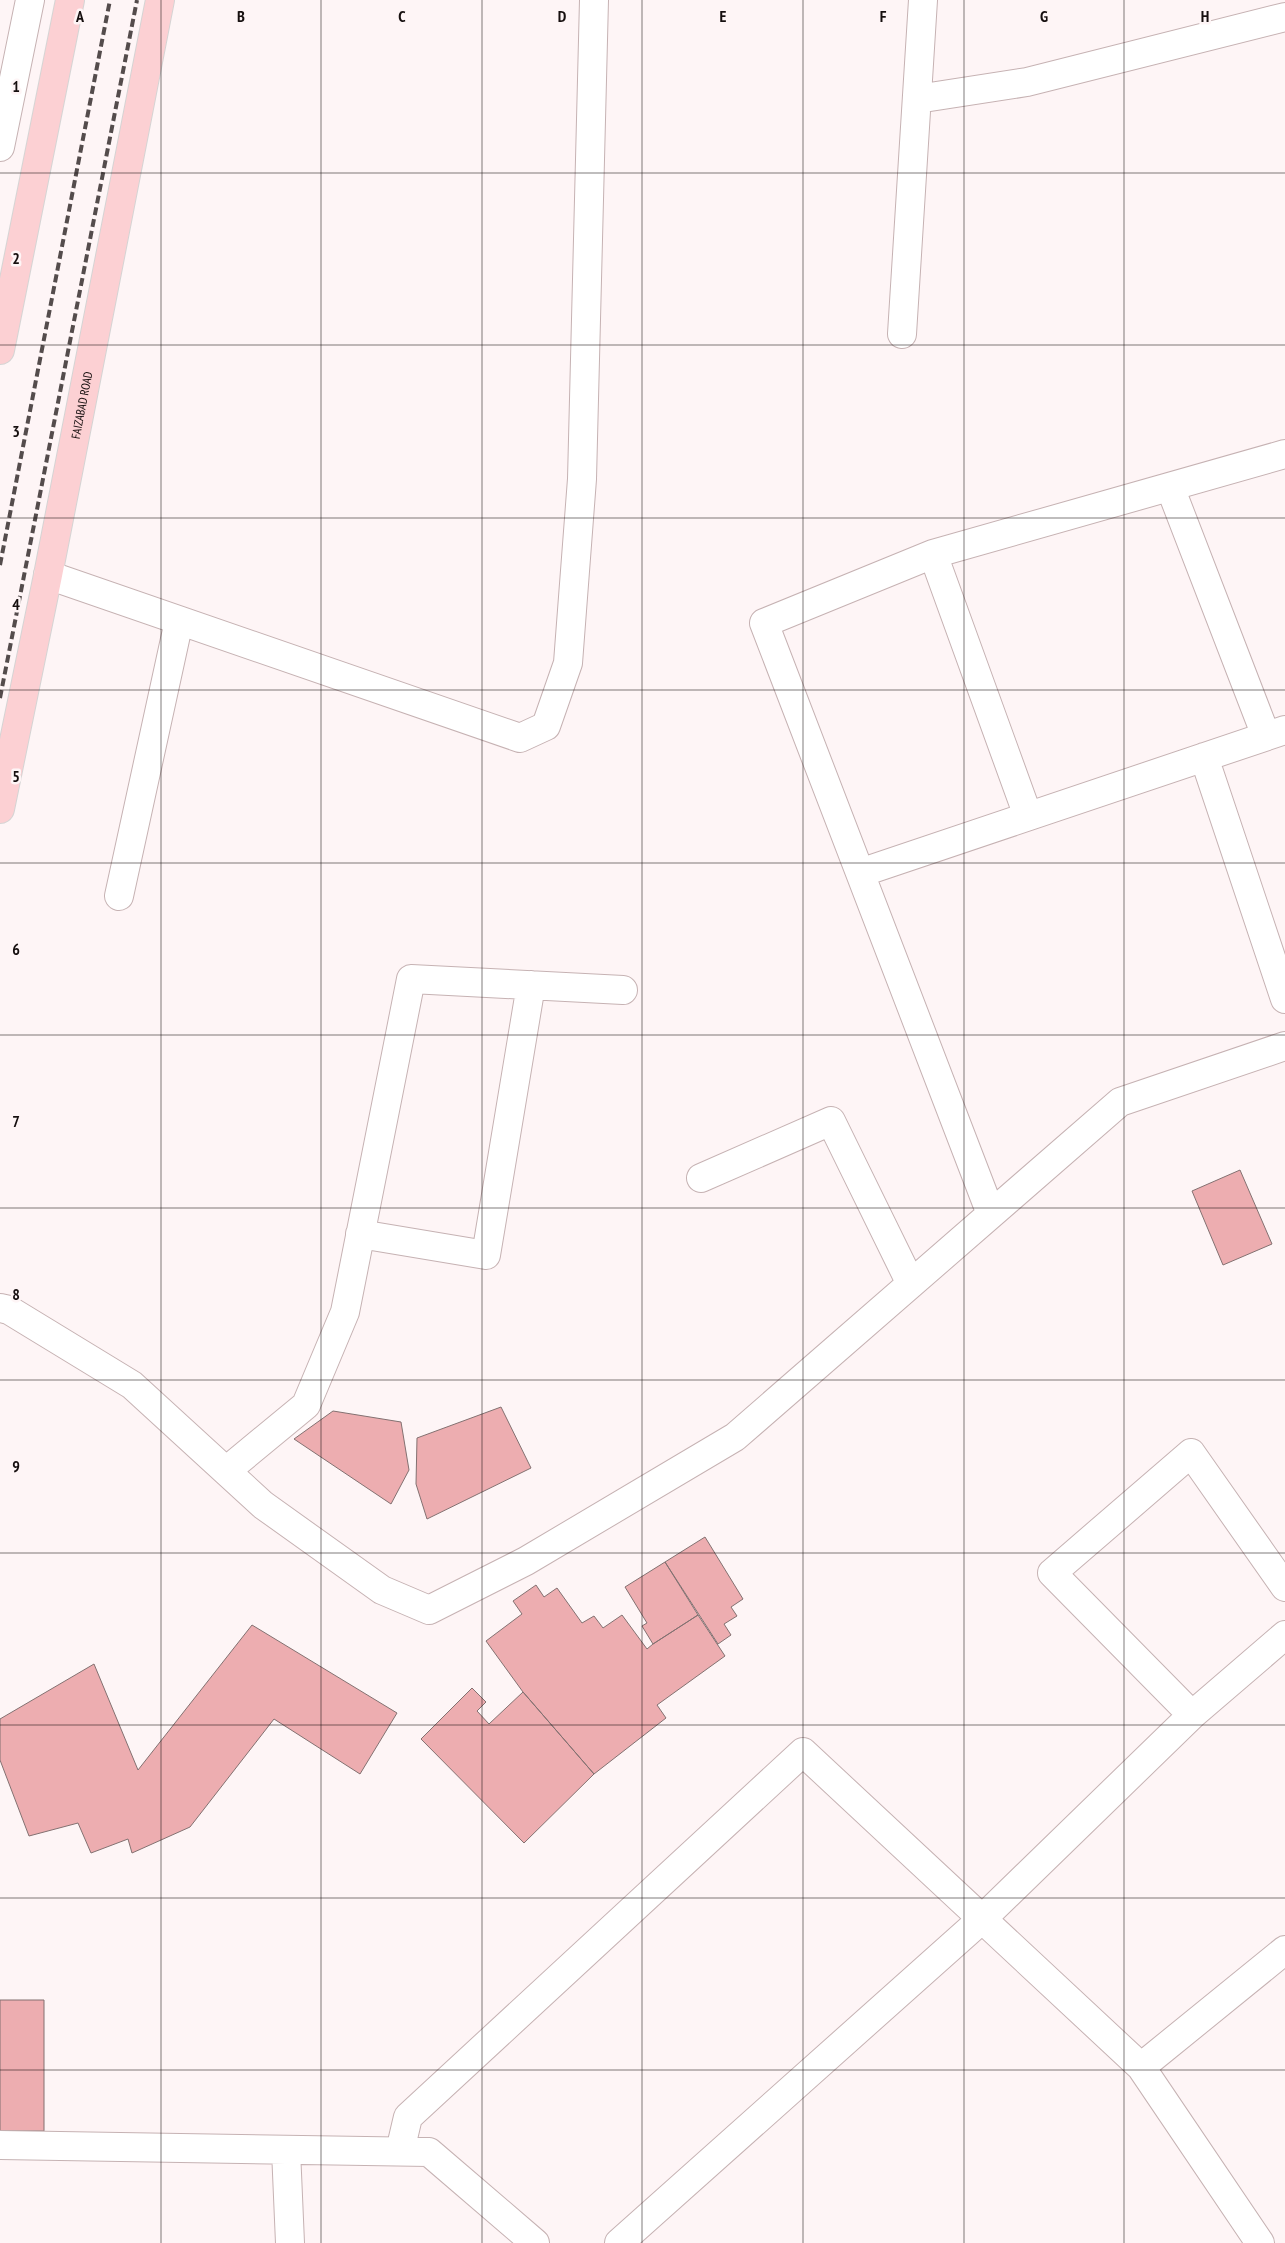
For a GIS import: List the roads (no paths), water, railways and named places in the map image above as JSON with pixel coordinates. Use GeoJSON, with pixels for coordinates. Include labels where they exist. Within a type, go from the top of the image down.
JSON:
{"type":"FeatureCollection","features":[{"type":"Feature","properties":{"kind":"main road"},"geometry":{"type":"LineString","coordinates":[[0,350],[70,0]]}},
{"type":"Feature","properties":{"kind":"main road","name":"FAIZABAD ROAD"},"geometry":{"type":"LineString","coordinates":[[0,809],[48,576],[160,0]]}},
{"type":"Feature","properties":{"kind":"street"},"geometry":{"type":"LineString","coordinates":[[0,147],[30,0]]}},
{"type":"Feature","properties":{"kind":"street"},"geometry":{"type":"LineString","coordinates":[[48,576],[520,738],[546,726],[568,663],[582,479],[594,0]]}},
{"type":"Feature","properties":{"kind":"street"},"geometry":{"type":"LineString","coordinates":[[902,334],[922,0]]}},
{"type":"Feature","properties":{"kind":"street"},"geometry":{"type":"LineString","coordinates":[[916,99],[1027,82],[1285,17]]}},
{"type":"Feature","properties":{"kind":"street"},"geometry":{"type":"LineString","coordinates":[[991,1214],[764,624],[933,554],[1285,454]]}},
{"type":"Feature","properties":{"kind":"street"},"geometry":{"type":"LineString","coordinates":[[860,873],[1276,733],[1170,486]]}},
{"type":"Feature","properties":{"kind":"street"},"geometry":{"type":"LineString","coordinates":[[933,554],[1028,816]]}},
{"type":"Feature","properties":{"kind":"street"},"geometry":{"type":"LineString","coordinates":[[119,896],[179,621]]}},
{"type":"Feature","properties":{"kind":"street"},"geometry":{"type":"LineString","coordinates":[[1204,757],[1285,999]]}},
{"type":"Feature","properties":{"kind":"street"},"geometry":{"type":"LineString","coordinates":[[226,1472],[306,1404],[345,1312],[411,979],[622,990]]}},
{"type":"Feature","properties":{"kind":"street"},"geometry":{"type":"LineString","coordinates":[[360,1234],[486,1256],[531,985]]}},
{"type":"Feature","properties":{"kind":"street"},"geometry":{"type":"LineString","coordinates":[[0,1308],[9,1310],[132,1385],[263,1505],[382,1590],[430,1610],[526,1561],[735,1437],[1120,1102],[1285,1046]]}},
{"type":"Feature","properties":{"kind":"street"},"geometry":{"type":"LineString","coordinates":[[701,1178],[831,1121],[911,1284]]}},
{"type":"Feature","properties":{"kind":"street"},"geometry":{"type":"LineString","coordinates":[[1192,1715],[1052,1573],[1191,1453],[1285,1587]]}},
{"type":"Feature","properties":{"kind":"street"},"geometry":{"type":"LineString","coordinates":[[619,2243],[982,1919],[1192,1715],[1285,1635]]}},
{"type":"Feature","properties":{"kind":"street"},"geometry":{"type":"LineString","coordinates":[[400,2151],[408,2117],[803,1752],[1141,2067],[1260,2243]]}},
{"type":"Feature","properties":{"kind":"street"},"geometry":{"type":"LineString","coordinates":[[1141,2067],[1285,1950]]}},
{"type":"Feature","properties":{"kind":"street"},"geometry":{"type":"LineString","coordinates":[[0,2144],[429,2152],[535,2243]]}},
{"type":"Feature","properties":{"kind":"street"},"geometry":{"type":"LineString","coordinates":[[286,2150],[290,2243]]}},
{"type":"Feature","properties":{"kind":"railway"},"geometry":{"type":"LineString","coordinates":[[0,565],[110,0]]}},
{"type":"Feature","properties":{"kind":"railway"},"geometry":{"type":"LineString","coordinates":[[0,698],[137,0]]}}]}
